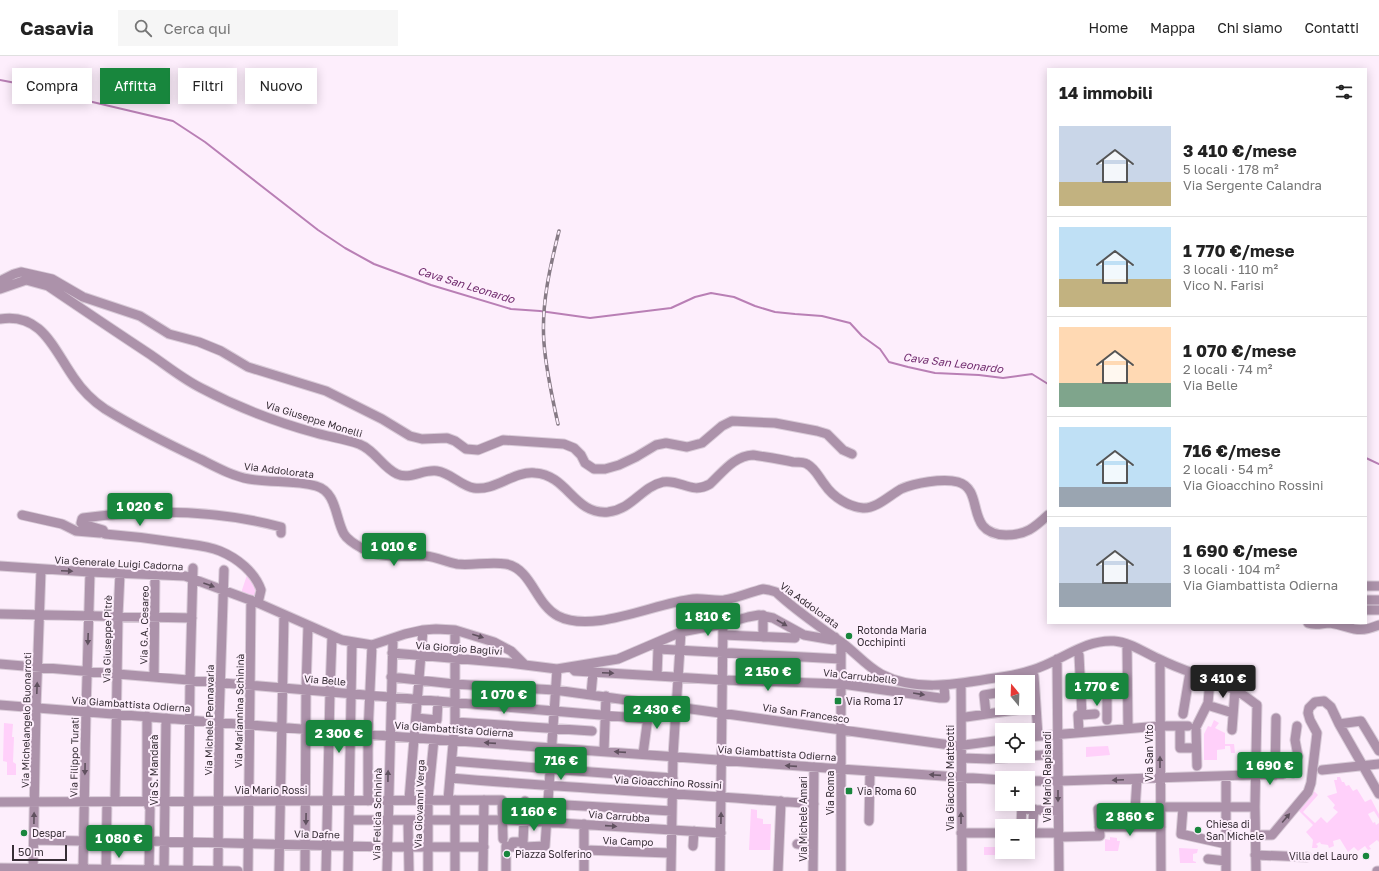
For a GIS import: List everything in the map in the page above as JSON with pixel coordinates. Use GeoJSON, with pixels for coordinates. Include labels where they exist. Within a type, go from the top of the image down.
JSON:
{"type":"FeatureCollection","features":[{"type":"Feature","properties":{"kind":"street"},"geometry":{"type":"LineString","coordinates":[[0,281],[21,272],[52,279],[83,297],[140,316],[169,334],[199,342],[221,351],[248,366],[326,391],[382,419],[410,436],[422,439],[447,438],[466,448],[478,450],[503,440],[564,444],[574,448],[585,463],[594,469],[605,469],[619,465],[656,445],[666,443],[687,447],[702,443],[722,426],[732,421],[775,423],[817,431],[827,434],[843,450],[852,454]]}},
{"type":"Feature","properties":{"kind":"street","name":"Via Giuseppe Monelli"},"geometry":{"type":"LineString","coordinates":[[0,289],[26,280],[48,286],[199,387],[273,420],[316,433],[351,441],[364,446],[375,455],[388,470],[399,476],[409,476],[425,471],[436,471],[444,473],[471,488],[482,489],[493,487],[518,475],[535,472],[559,482],[583,506],[593,511],[606,512],[627,506],[648,489],[664,482],[672,482],[698,489],[705,487],[738,459],[753,455],[807,464],[818,474],[832,493],[842,501],[856,507],[865,508],[874,506],[902,489],[914,485],[947,481],[958,482],[967,487],[971,493],[977,516],[983,526],[990,533],[1001,535],[1023,533],[1033,529],[1047,516]]}},
{"type":"Feature","properties":{"kind":"street","name":"Via Addolorata"},"geometry":{"type":"LineString","coordinates":[[0,319],[16,318],[39,328],[46,336],[74,379],[91,398],[103,408],[149,435],[231,474],[249,479],[318,486],[327,493],[333,502],[345,536],[362,549],[372,553],[390,556],[429,556],[456,564],[505,564],[518,568],[545,606],[558,616],[574,621],[595,621],[694,599],[726,600],[757,591],[769,590],[776,592],[857,654],[870,667],[891,679],[920,685],[944,686],[1013,675],[1033,670],[1085,646],[1114,641],[1127,644],[1160,660],[1235,690],[1257,705],[1255,776]]}},
{"type":"Feature","properties":{"kind":"street"},"geometry":{"type":"LineString","coordinates":[[105,534],[103,530],[81,523],[82,519],[104,515],[163,512],[256,520],[282,527],[281,533]]}},
{"type":"Feature","properties":{"kind":"street","name":"Via Mariannina Schininà"},"geometry":{"type":"LineString","coordinates":[[22,515],[62,524],[76,531],[164,540],[207,547],[222,552],[239,562],[253,576],[261,590],[255,601],[250,684],[248,871]]}},
{"type":"Feature","properties":{"kind":"street","name":"Via Generale Luigi Cadorna"},"geometry":{"type":"LineString","coordinates":[[0,566],[41,570],[185,576],[255,601],[332,637],[352,643],[372,645],[423,630],[455,630],[494,642],[511,651],[524,664]]}},
{"type":"Feature","properties":{"kind":"street"},"geometry":{"type":"LineString","coordinates":[[188,871],[189,719],[193,568]]}},
{"type":"Feature","properties":{"kind":"street","name":"Via Michelangelo Buonarroti"},"geometry":{"type":"LineString","coordinates":[[34,870],[36,708],[41,570]]}},
{"type":"Feature","properties":{"kind":"street","name":"Via Michele Pennavaria"},"geometry":{"type":"LineString","coordinates":[[218,871],[219,722],[224,570]]}},
{"type":"Feature","properties":{"kind":"street","name":"Via Filippo Turati"},"geometry":{"type":"LineString","coordinates":[[83,870],[90,572]]}},
{"type":"Feature","properties":{"kind":"street","name":"Via Giuseppe Pitrè"},"geometry":{"type":"LineString","coordinates":[[106,870],[116,713],[120,573]]}},
{"type":"Feature","properties":{"kind":"street","name":"Via G.A. Cesareo"},"geometry":{"type":"LineString","coordinates":[[154,677],[155,574]]}},
{"type":"Feature","properties":{"kind":"street"},"geometry":{"type":"LineString","coordinates":[[1367,586],[1379,586]]}},
{"type":"Feature","properties":{"kind":"street"},"geometry":{"type":"LineString","coordinates":[[1367,600],[1379,600]]}},
{"type":"Feature","properties":{"kind":"street"},"geometry":{"type":"LineString","coordinates":[[1367,610],[1379,610]]}},
{"type":"Feature","properties":{"kind":"street"},"geometry":{"type":"LineString","coordinates":[[0,614],[192,618]]}},
{"type":"Feature","properties":{"kind":"street"},"geometry":{"type":"LineString","coordinates":[[279,871],[284,615]]}},
{"type":"Feature","properties":{"kind":"street"},"geometry":{"type":"LineString","coordinates":[[763,637],[764,615],[773,618],[804,635],[838,640]]}},
{"type":"Feature","properties":{"kind":"street","name":"Via Giorgio Baglivi"},"geometry":{"type":"LineString","coordinates":[[392,653],[524,664],[557,669],[618,658],[682,632],[723,624],[748,617],[764,615]]}},
{"type":"Feature","properties":{"kind":"street"},"geometry":{"type":"LineString","coordinates":[[720,871],[723,624]]}},
{"type":"Feature","properties":{"kind":"street"},"geometry":{"type":"LineString","coordinates":[[1311,624],[1322,624]]}},
{"type":"Feature","properties":{"kind":"street"},"geometry":{"type":"LineString","coordinates":[[1334,624],[1358,630],[1370,629],[1379,625]]}},
{"type":"Feature","properties":{"kind":"street"},"geometry":{"type":"LineString","coordinates":[[305,871],[306,689],[308,626]]}},
{"type":"Feature","properties":{"kind":"street"},"geometry":{"type":"LineString","coordinates":[[409,800],[423,630]]}},
{"type":"Feature","properties":{"kind":"street"},"geometry":{"type":"LineString","coordinates":[[455,630],[455,722],[450,778],[451,800],[455,820],[455,871]]}},
{"type":"Feature","properties":{"kind":"street"},"geometry":{"type":"LineString","coordinates":[[670,871],[673,756],[682,632]]}},
{"type":"Feature","properties":{"kind":"street"},"geometry":{"type":"LineString","coordinates":[[723,635],[795,638]]}},
{"type":"Feature","properties":{"kind":"street"},"geometry":{"type":"LineString","coordinates":[[326,871],[332,637]]}},
{"type":"Feature","properties":{"kind":"street","name":"Via Felicia Schininà"},"geometry":{"type":"LineString","coordinates":[[387,871],[389,736],[393,638]]}},
{"type":"Feature","properties":{"kind":"street","name":"Via Roma"},"geometry":{"type":"LineString","coordinates":[[838,640],[841,659],[842,684],[841,871]]}},
{"type":"Feature","properties":{"kind":"street"},"geometry":{"type":"LineString","coordinates":[[348,871],[352,643]]}},
{"type":"Feature","properties":{"kind":"street"},"geometry":{"type":"LineString","coordinates":[[1127,644],[1128,728]]}},
{"type":"Feature","properties":{"kind":"street"},"geometry":{"type":"LineString","coordinates":[[368,801],[368,734],[372,645]]}},
{"type":"Feature","properties":{"kind":"street"},"geometry":{"type":"LineString","coordinates":[[656,676],[658,649],[841,659]]}},
{"type":"Feature","properties":{"kind":"street"},"geometry":{"type":"LineString","coordinates":[[1079,655],[1079,680],[1082,715]]}},
{"type":"Feature","properties":{"kind":"street","name":"Via Mario Rapisardi"},"geometry":{"type":"LineString","coordinates":[[1057,659],[1059,871]]}},
{"type":"Feature","properties":{"kind":"street","name":"Via San Vito"},"geometry":{"type":"LineString","coordinates":[[1160,660],[1161,871]]}},
{"type":"Feature","properties":{"kind":"street","name":"Via Belle"},"geometry":{"type":"LineString","coordinates":[[0,664],[250,684],[438,702],[648,719]]}},
{"type":"Feature","properties":{"kind":"street","name":"Via Carrubbelle"},"geometry":{"type":"LineString","coordinates":[[570,667],[575,671],[723,680],[842,684],[940,698],[945,698],[944,686]]}},
{"type":"Feature","properties":{"kind":"street"},"geometry":{"type":"LineString","coordinates":[[506,871],[506,846],[512,847],[512,842],[524,842],[545,846],[557,669]]}},
{"type":"Feature","properties":{"kind":"street"},"geometry":{"type":"LineString","coordinates":[[591,694],[594,672]]}},
{"type":"Feature","properties":{"kind":"street"},"geometry":{"type":"LineString","coordinates":[[1183,714],[1190,672]]}},
{"type":"Feature","properties":{"kind":"street","name":"Via San Francesco"},"geometry":{"type":"LineString","coordinates":[[391,677],[454,684],[555,690],[591,694],[936,743],[961,745],[995,741]]}},
{"type":"Feature","properties":{"kind":"street"},"geometry":{"type":"LineString","coordinates":[[1079,680],[1107,679]]}},
{"type":"Feature","properties":{"kind":"street"},"geometry":{"type":"LineString","coordinates":[[1197,772],[1196,727],[1207,705],[1210,680]]}},
{"type":"Feature","properties":{"kind":"street","name":"Via Giacomo Matteotti"},"geometry":{"type":"LineString","coordinates":[[960,684],[962,758],[962,871]]}},
{"type":"Feature","properties":{"kind":"street"},"geometry":{"type":"LineString","coordinates":[[1232,730],[1235,690]]}},
{"type":"Feature","properties":{"kind":"street"},"geometry":{"type":"LineString","coordinates":[[1035,692],[1038,736]]}},
{"type":"Feature","properties":{"kind":"street"},"geometry":{"type":"LineString","coordinates":[[986,714],[984,695],[995,693]]}},
{"type":"Feature","properties":{"kind":"street"},"geometry":{"type":"LineString","coordinates":[[1107,694],[1107,720]]}},
{"type":"Feature","properties":{"kind":"street"},"geometry":{"type":"LineString","coordinates":[[604,751],[606,696]]}},
{"type":"Feature","properties":{"kind":"street"},"geometry":{"type":"LineString","coordinates":[[1255,835],[1272,836],[1308,792],[1311,783],[1317,733],[1308,713],[1309,708],[1315,702],[1324,700],[1333,710],[1339,724],[1379,794]]}},
{"type":"Feature","properties":{"kind":"street"},"geometry":{"type":"LineString","coordinates":[[416,718],[437,720],[438,702]]}},
{"type":"Feature","properties":{"kind":"street"},"geometry":{"type":"LineString","coordinates":[[643,754],[650,702]]}},
{"type":"Feature","properties":{"kind":"street","name":"Via Giambattista Odierna"},"geometry":{"type":"LineString","coordinates":[[0,705],[116,713],[389,736],[995,779]]}},
{"type":"Feature","properties":{"kind":"street"},"geometry":{"type":"LineString","coordinates":[[1207,705],[1233,713]]}},
{"type":"Feature","properties":{"kind":"street"},"geometry":{"type":"LineString","coordinates":[[966,716],[1036,708]]}},
{"type":"Feature","properties":{"kind":"street"},"geometry":{"type":"LineString","coordinates":[[1079,732],[1078,715],[1095,714]]}},
{"type":"Feature","properties":{"kind":"street"},"geometry":{"type":"LineString","coordinates":[[147,716],[147,801],[150,809],[149,870]]}},
{"type":"Feature","properties":{"kind":"street","name":"Via S. Mandarà"},"geometry":{"type":"LineString","coordinates":[[164,871],[166,718]]}},
{"type":"Feature","properties":{"kind":"street"},"geometry":{"type":"LineString","coordinates":[[1276,718],[1284,774]]}},
{"type":"Feature","properties":{"kind":"street"},"geometry":{"type":"LineString","coordinates":[[455,722],[592,731]]}},
{"type":"Feature","properties":{"kind":"street"},"geometry":{"type":"LineString","coordinates":[[1339,724],[1361,722],[1379,751]]}},
{"type":"Feature","properties":{"kind":"street"},"geometry":{"type":"LineString","coordinates":[[1035,736],[1128,728],[1184,726],[1180,748],[1191,748]]}},
{"type":"Feature","properties":{"kind":"street"},"geometry":{"type":"LineString","coordinates":[[1297,726],[1295,740],[1298,756]]}},
{"type":"Feature","properties":{"kind":"street","name":"Via Giovanni Verga"},"geometry":{"type":"LineString","coordinates":[[428,871],[428,800],[434,739]]}},
{"type":"Feature","properties":{"kind":"street"},"geometry":{"type":"LineString","coordinates":[[1035,755],[1058,754]]}},
{"type":"Feature","properties":{"kind":"street"},"geometry":{"type":"LineString","coordinates":[[962,758],[995,759]]}},
{"type":"Feature","properties":{"kind":"street"},"geometry":{"type":"LineString","coordinates":[[452,761],[550,770],[673,778]]}},
{"type":"Feature","properties":{"kind":"street"},"geometry":{"type":"LineString","coordinates":[[1284,774],[1290,763]]}},
{"type":"Feature","properties":{"kind":"street"},"geometry":{"type":"LineString","coordinates":[[1322,770],[1379,764]]}},
{"type":"Feature","properties":{"kind":"street","name":"Via Michele Amari"},"geometry":{"type":"LineString","coordinates":[[813,871],[814,767]]}},
{"type":"Feature","properties":{"kind":"street"},"geometry":{"type":"LineString","coordinates":[[869,821],[870,771]]}},
{"type":"Feature","properties":{"kind":"street"},"geometry":{"type":"LineString","coordinates":[[1035,781],[1160,779],[1197,772],[1226,777],[1284,774]]}},
{"type":"Feature","properties":{"kind":"street"},"geometry":{"type":"LineString","coordinates":[[1255,776],[1254,807],[1256,871]]}},
{"type":"Feature","properties":{"kind":"street"},"geometry":{"type":"LineString","coordinates":[[1226,777],[1226,871]]}},
{"type":"Feature","properties":{"kind":"street","name":"Via Gioacchino Rossini"},"geometry":{"type":"LineString","coordinates":[[450,778],[549,786],[721,796],[814,804]]}},
{"type":"Feature","properties":{"kind":"street"},"geometry":{"type":"LineString","coordinates":[[1035,833],[1100,836],[1098,809],[1135,810],[1137,779]]}},
{"type":"Feature","properties":{"kind":"street"},"geometry":{"type":"LineString","coordinates":[[483,871],[484,800]]}},
{"type":"Feature","properties":{"kind":"street","name":"Via Mario Rossi"},"geometry":{"type":"LineString","coordinates":[[0,802],[502,800],[503,839]]}},
{"type":"Feature","properties":{"kind":"street"},"geometry":{"type":"LineString","coordinates":[[524,843],[525,801]]}},
{"type":"Feature","properties":{"kind":"street"},"geometry":{"type":"LineString","coordinates":[[778,871],[781,801]]}},
{"type":"Feature","properties":{"kind":"street"},"geometry":{"type":"LineString","coordinates":[[548,804],[672,811]]}},
{"type":"Feature","properties":{"kind":"street"},"geometry":{"type":"LineString","coordinates":[[1160,807],[1254,807]]}},
{"type":"Feature","properties":{"kind":"street"},"geometry":{"type":"LineString","coordinates":[[1183,808],[1181,834],[1226,844]]}},
{"type":"Feature","properties":{"kind":"street"},"geometry":{"type":"LineString","coordinates":[[1035,810],[1058,811]]}},
{"type":"Feature","properties":{"kind":"street","name":"Via Carrubba"},"geometry":{"type":"LineString","coordinates":[[349,820],[484,819],[721,833]]}},
{"type":"Feature","properties":{"kind":"street"},"geometry":{"type":"LineString","coordinates":[[408,820],[409,871]]}},
{"type":"Feature","properties":{"kind":"street"},"geometry":{"type":"LineString","coordinates":[[584,824],[584,871]]}},
{"type":"Feature","properties":{"kind":"street"},"geometry":{"type":"LineString","coordinates":[[1099,827],[1160,827]]}},
{"type":"Feature","properties":{"kind":"street"},"geometry":{"type":"LineString","coordinates":[[693,846],[694,832]]}},
{"type":"Feature","properties":{"kind":"street"},"geometry":{"type":"LineString","coordinates":[[961,834],[995,833]]}},
{"type":"Feature","properties":{"kind":"street"},"geometry":{"type":"LineString","coordinates":[[34,840],[84,841]]}},
{"type":"Feature","properties":{"kind":"street","name":"Via Dafne"},"geometry":{"type":"LineString","coordinates":[[149,842],[387,847],[484,847]]}},
{"type":"Feature","properties":{"kind":"street"},"geometry":{"type":"LineString","coordinates":[[797,844],[813,845]]}},
{"type":"Feature","properties":{"kind":"street","name":"Via Campo"},"geometry":{"type":"LineString","coordinates":[[584,854],[670,854]]}},
{"type":"Feature","properties":{"kind":"street"},"geometry":{"type":"LineString","coordinates":[[1255,855],[1307,858]]}},
{"type":"Feature","properties":{"kind":"street"},"geometry":{"type":"LineString","coordinates":[[1208,859],[1226,860]]}},
{"type":"Feature","properties":{"kind":"street"},"geometry":{"type":"LineString","coordinates":[[0,868],[34,870],[238,871]]}},
{"type":"Feature","properties":{"kind":"shaded area"},"geometry":{"type":"Polygon","coordinates":[[[247,575],[257,589],[254,598],[241,593],[247,575]]]}},
{"type":"Feature","properties":{"kind":"shaded area"},"geometry":{"type":"Polygon","coordinates":[[[1214,720],[1219,723],[1215,728],[1225,733],[1225,744],[1234,744],[1235,753],[1231,753],[1230,746],[1225,746],[1225,749],[1217,750],[1217,760],[1204,760],[1204,734],[1208,726],[1211,727],[1214,720]]]}},
{"type":"Feature","properties":{"kind":"shaded area"},"geometry":{"type":"Polygon","coordinates":[[[4,723],[13,724],[13,762],[16,764],[16,775],[7,775],[7,762],[3,761],[4,723]]]}},
{"type":"Feature","properties":{"kind":"shaded area"},"geometry":{"type":"Polygon","coordinates":[[[1108,746],[1110,755],[1086,757],[1086,747],[1108,746]]]}},
{"type":"Feature","properties":{"kind":"shaded area"},"geometry":{"type":"Polygon","coordinates":[[[1337,777],[1340,777],[1342,782],[1344,782],[1346,786],[1349,785],[1353,791],[1357,789],[1365,802],[1371,799],[1379,814],[1379,819],[1374,811],[1368,814],[1373,823],[1375,822],[1376,825],[1379,823],[1379,842],[1377,840],[1369,846],[1371,849],[1368,850],[1365,846],[1358,851],[1354,847],[1348,852],[1340,839],[1333,841],[1334,846],[1329,848],[1328,845],[1321,844],[1320,842],[1316,844],[1318,846],[1317,848],[1312,848],[1313,840],[1306,832],[1313,825],[1297,809],[1314,791],[1318,795],[1303,812],[1315,823],[1321,817],[1327,823],[1338,812],[1333,808],[1335,805],[1327,796],[1337,793],[1334,780],[1337,780],[1337,777]]]}},
{"type":"Feature","properties":{"kind":"shaded area"},"geometry":{"type":"Polygon","coordinates":[[[751,809],[757,810],[757,818],[763,819],[763,824],[771,824],[770,850],[749,850],[751,809]]]}},
{"type":"Feature","properties":{"kind":"shaded area"},"geometry":{"type":"Polygon","coordinates":[[[1110,837],[1117,838],[1117,841],[1120,841],[1118,851],[1105,851],[1105,839],[1110,840],[1110,837]]]}},
{"type":"Feature","properties":{"kind":"shaded area"},"geometry":{"type":"Polygon","coordinates":[[[984,847],[995,847],[995,855],[984,855],[984,847]]]}},
{"type":"Feature","properties":{"kind":"shaded area"},"geometry":{"type":"Polygon","coordinates":[[[1179,848],[1198,849],[1197,853],[1193,854],[1193,861],[1196,863],[1180,863],[1179,848]]]}},
{"type":"Feature","properties":{"kind":"waterway","name":"Cava San Leonardo"},"geometry":{"type":"LineString","coordinates":[[0,80],[173,121],[205,142],[318,230],[345,248],[374,264],[431,285],[511,309],[540,311],[590,318],[671,308],[695,297],[711,293],[734,297],[755,306],[775,312],[822,316],[850,323],[862,336],[880,349],[889,362],[935,373],[979,375],[1003,378],[1032,374],[1047,383]]}},
{"type":"Feature","properties":{"kind":"waterway","name":"Cava San Leonardo"},"geometry":{"type":"LineString","coordinates":[[1367,458],[1379,464]]}},
{"type":"Feature","properties":{"kind":"railway"},"geometry":{"type":"LineString","coordinates":[[558,424],[551,394],[543,329],[547,286],[559,231]]}},
{"type":"Feature","properties":{"kind":"place","name":"Rotonda Maria Occhipinti"},"geometry":{"type":"Point","coordinates":[849,636]}},
{"type":"Feature","properties":{"kind":"place","name":"Via Roma 17"},"geometry":{"type":"Point","coordinates":[838,701]}},
{"type":"Feature","properties":{"kind":"place","name":"Via Roma 60"},"geometry":{"type":"Point","coordinates":[849,791]}},
{"type":"Feature","properties":{"kind":"place","name":"Chiesa di San Michele"},"geometry":{"type":"Point","coordinates":[1198,830]}},
{"type":"Feature","properties":{"kind":"place","name":"Despar"},"geometry":{"type":"Point","coordinates":[24,833]}},
{"type":"Feature","properties":{"kind":"place","name":"Piazza Solferino"},"geometry":{"type":"Point","coordinates":[507,854]}},
{"type":"Feature","properties":{"kind":"place","name":"Villa del Lauro"},"geometry":{"type":"Point","coordinates":[1366,856]}}]}
